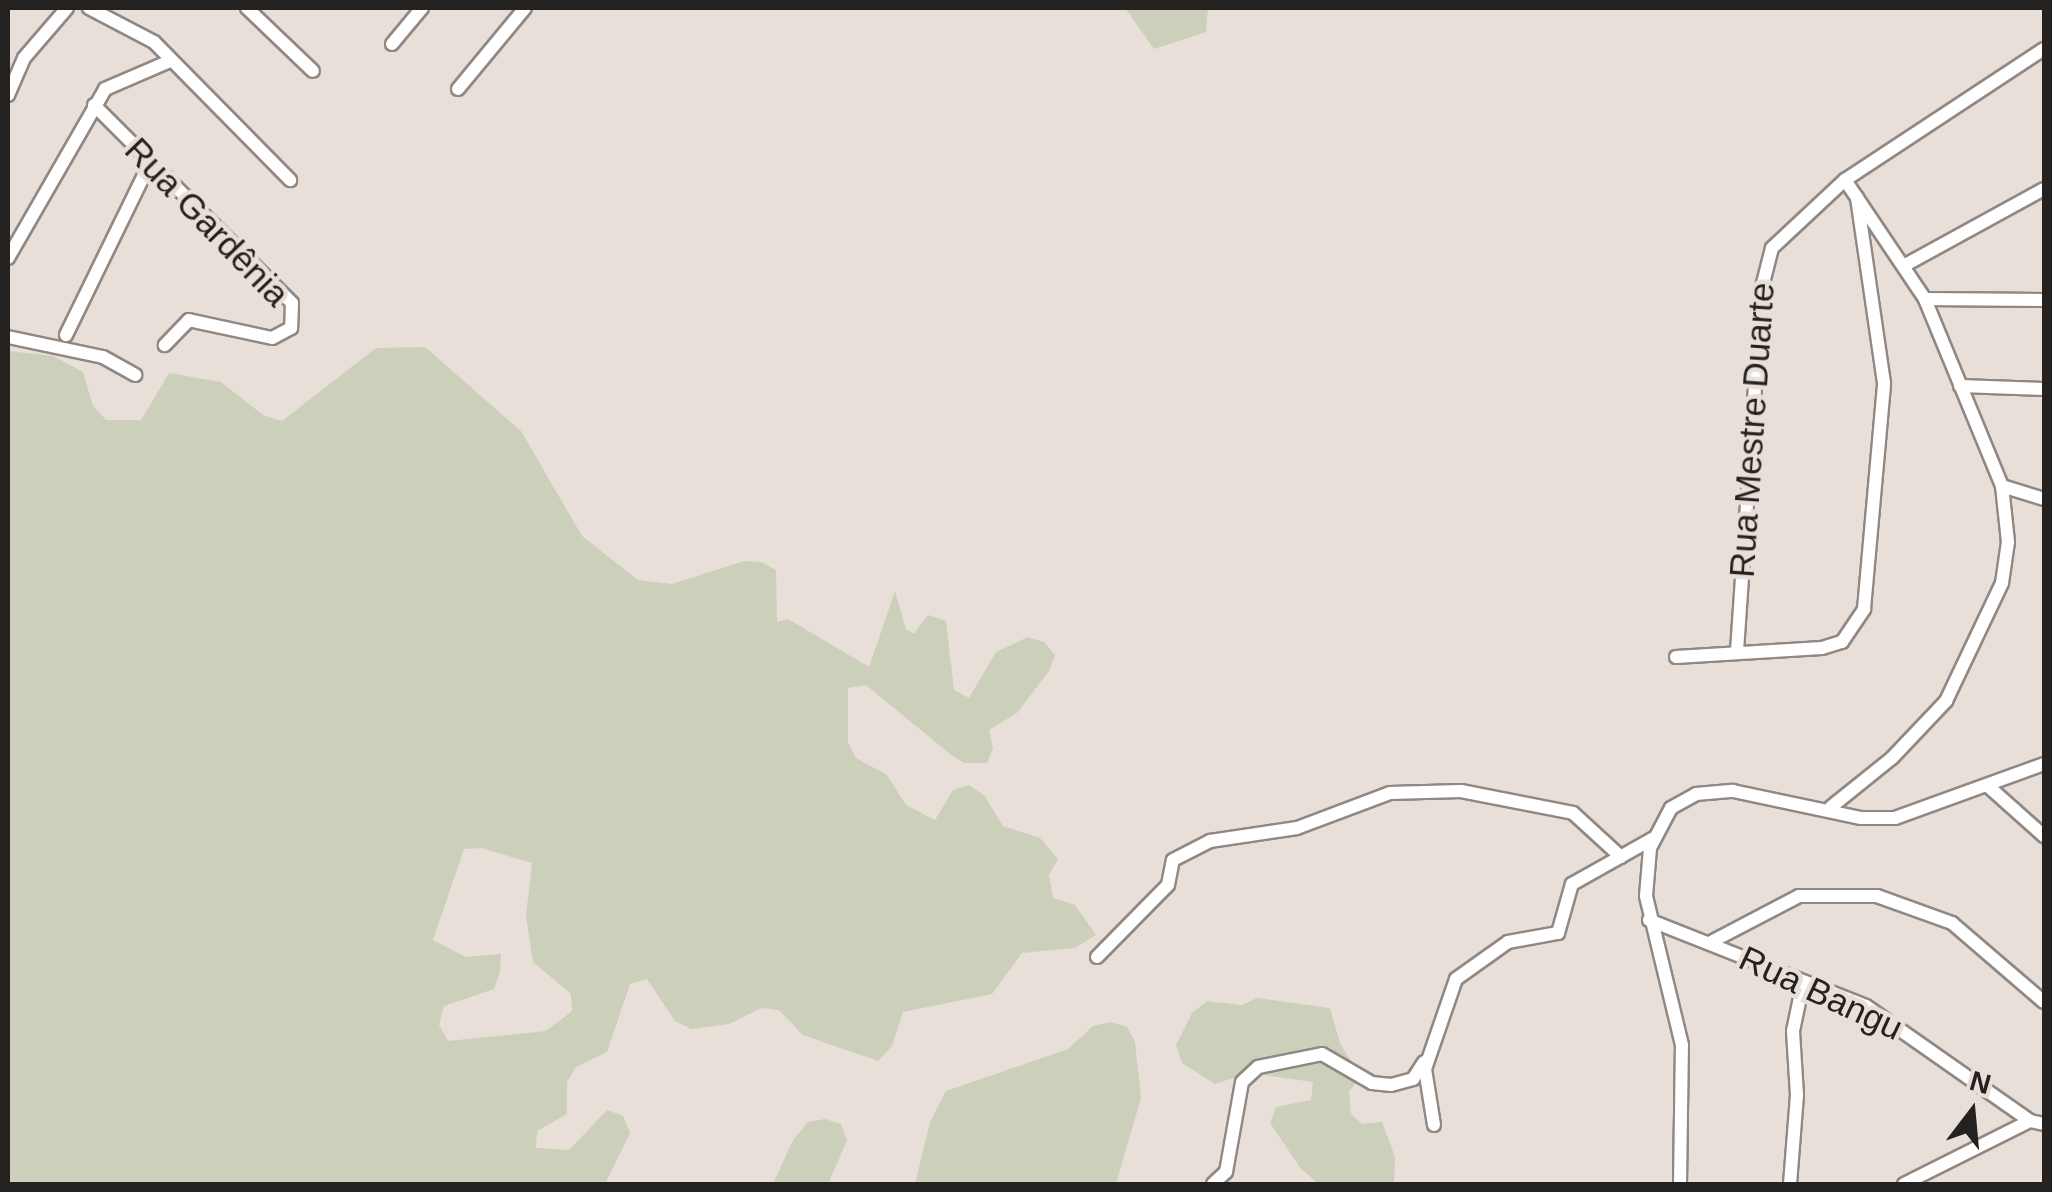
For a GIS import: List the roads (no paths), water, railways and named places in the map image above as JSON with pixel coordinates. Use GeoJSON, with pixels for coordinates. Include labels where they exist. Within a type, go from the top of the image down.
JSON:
{"type":"FeatureCollection","features":[{"type":"Feature","properties":{"kind":"street"},"geometry":{"type":"LineString","coordinates":[[8,95],[24,58],[67,8]]}},
{"type":"Feature","properties":{"kind":"street"},"geometry":{"type":"LineString","coordinates":[[90,8],[138,29],[290,180]]}},
{"type":"Feature","properties":{"kind":"street"},"geometry":{"type":"LineString","coordinates":[[247,8],[313,72]]}},
{"type":"Feature","properties":{"kind":"street"},"geometry":{"type":"LineString","coordinates":[[392,44],[422,8]]}},
{"type":"Feature","properties":{"kind":"street"},"geometry":{"type":"LineString","coordinates":[[458,89],[526,8]]}},
{"type":"Feature","properties":{"kind":"street","name":"Rua Mestre Duarte"},"geometry":{"type":"LineString","coordinates":[[1738,651],[1765,265],[1782,235],[1845,180],[2042,55]]}},
{"type":"Feature","properties":{"kind":"street"},"geometry":{"type":"LineString","coordinates":[[8,258],[94,105],[118,80],[170,61]]}},
{"type":"Feature","properties":{"kind":"street","name":"Rua Gardênia"},"geometry":{"type":"LineString","coordinates":[[94,105],[282,289],[295,312],[291,328],[272,338],[189,320],[165,345]]}},
{"type":"Feature","properties":{"kind":"street"},"geometry":{"type":"LineString","coordinates":[[66,335],[150,163]]}},
{"type":"Feature","properties":{"kind":"street"},"geometry":{"type":"LineString","coordinates":[[1831,807],[1892,758],[1946,701],[2002,583],[2008,519],[2002,486],[1924,299],[1907,264],[1845,180]]}},
{"type":"Feature","properties":{"kind":"street"},"geometry":{"type":"LineString","coordinates":[[1907,264],[2044,189]]}},
{"type":"Feature","properties":{"kind":"street"},"geometry":{"type":"LineString","coordinates":[[1676,657],[1738,651],[1786,652],[1842,642],[1864,608],[1884,383],[1857,194]]}},
{"type":"Feature","properties":{"kind":"street"},"geometry":{"type":"LineString","coordinates":[[1924,299],[2044,300]]}},
{"type":"Feature","properties":{"kind":"street"},"geometry":{"type":"LineString","coordinates":[[8,337],[103,357],[136,375]]}},
{"type":"Feature","properties":{"kind":"street"},"geometry":{"type":"LineString","coordinates":[[1960,386],[2044,389]]}},
{"type":"Feature","properties":{"kind":"street"},"geometry":{"type":"LineString","coordinates":[[2002,486],[2044,498]]}},
{"type":"Feature","properties":{"kind":"street"},"geometry":{"type":"LineString","coordinates":[[1680,1184],[1682,1044],[1649,920],[1654,838],[1671,808],[1696,794],[1733,790],[1831,807],[1861,818],[1895,818],[2044,764]]}},
{"type":"Feature","properties":{"kind":"street"},"geometry":{"type":"LineString","coordinates":[[1989,787],[2044,836]]}},
{"type":"Feature","properties":{"kind":"street"},"geometry":{"type":"LineString","coordinates":[[1097,957],[1168,884],[1173,860],[1210,841],[1297,828],[1390,793],[1462,792],[1573,813],[1621,856]]}},
{"type":"Feature","properties":{"kind":"street"},"geometry":{"type":"LineString","coordinates":[[1434,1125],[1424,1077],[1456,979],[1512,940],[1558,933],[1568,888],[1654,838]]}},
{"type":"Feature","properties":{"kind":"street"},"geometry":{"type":"LineString","coordinates":[[1711,942],[1799,896],[1877,896],[1952,923],[2044,1002]]}},
{"type":"Feature","properties":{"kind":"street","name":"Rua Bangu"},"geometry":{"type":"LineString","coordinates":[[1649,920],[1878,1013],[2038,1123]]}},
{"type":"Feature","properties":{"kind":"street"},"geometry":{"type":"LineString","coordinates":[[1790,1184],[1797,1095],[1794,1031],[1803,983]]}},
{"type":"Feature","properties":{"kind":"street"},"geometry":{"type":"LineString","coordinates":[[1214,1184],[1226,1172],[1242,1082],[1258,1067],[1322,1054],[1372,1084],[1391,1084],[1414,1079],[1430,1053]]}},
{"type":"Feature","properties":{"kind":"street"},"geometry":{"type":"LineString","coordinates":[[1904,1184],[2038,1123]]}}]}
